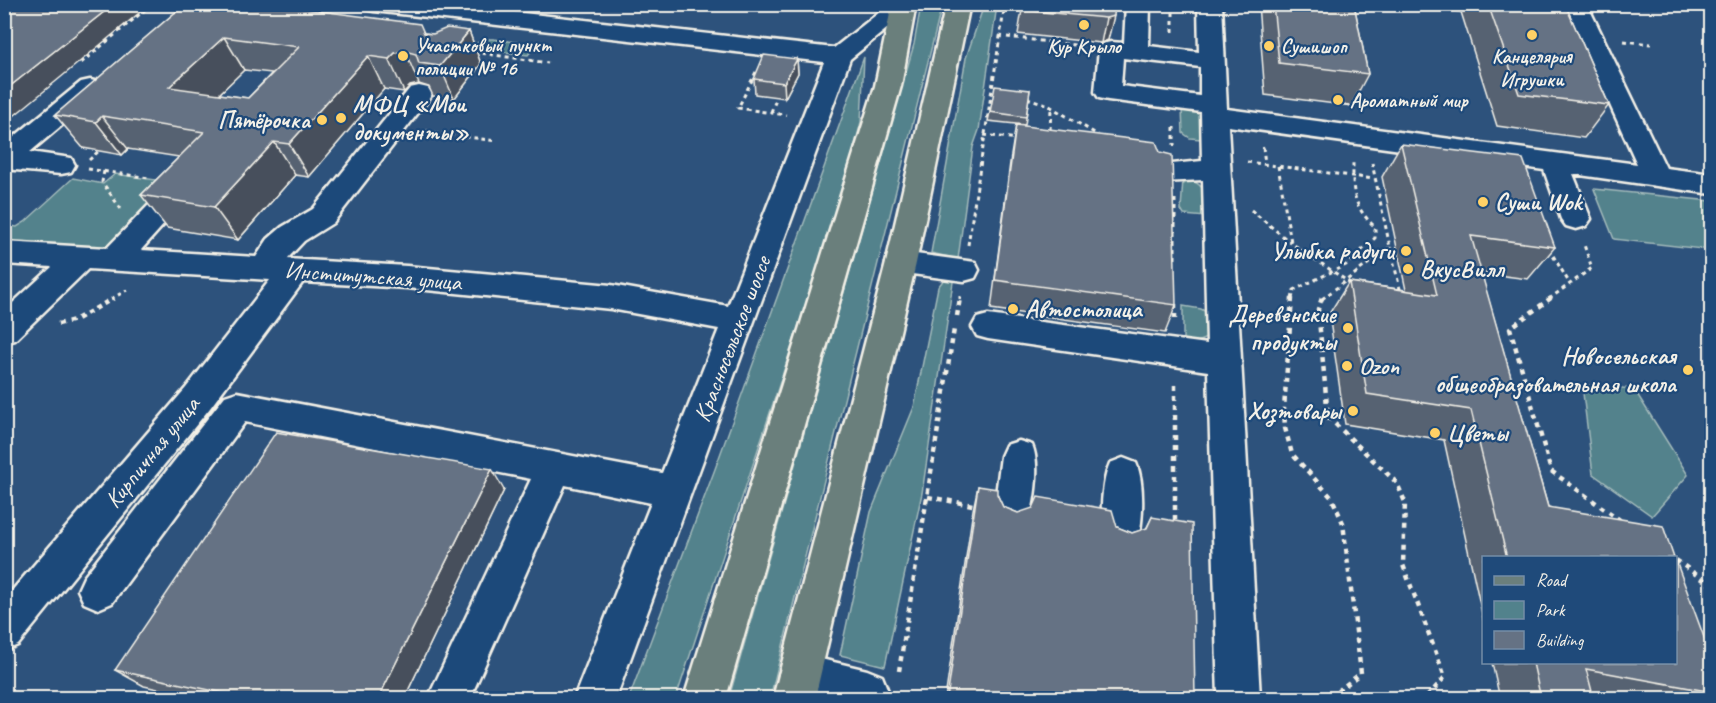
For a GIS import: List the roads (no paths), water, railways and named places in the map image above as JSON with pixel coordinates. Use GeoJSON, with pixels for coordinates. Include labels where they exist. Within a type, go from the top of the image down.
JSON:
{"type":"FeatureCollection","features":[{"type":"Feature","properties":{"kind":"main road"},"geometry":{"type":"LineString","coordinates":[[797,687],[901,263],[958,4]]}},
{"type":"Feature","properties":{"kind":"main road"},"geometry":{"type":"LineString","coordinates":[[705,699],[885,98],[904,5]]}},
{"type":"Feature","properties":{"kind":"street"},"geometry":{"type":"LineString","coordinates":[[374,4],[839,56],[904,5]]}},
{"type":"Feature","properties":{"kind":"street"},"geometry":{"type":"LineString","coordinates":[[1136,52],[1138,4]]}},
{"type":"Feature","properties":{"kind":"street"},"geometry":{"type":"LineString","coordinates":[[1210,4],[1213,92],[1231,171],[1226,360],[1239,699]]}},
{"type":"Feature","properties":{"kind":"street"},"geometry":{"type":"LineString","coordinates":[[1575,4],[1656,176]]}},
{"type":"Feature","properties":{"kind":"street"},"geometry":{"type":"LineString","coordinates":[[590,29],[604,7]]}},
{"type":"Feature","properties":{"kind":"street"},"geometry":{"type":"LineString","coordinates":[[454,50],[481,17]]}},
{"type":"Feature","properties":{"kind":"street"},"geometry":{"type":"LineString","coordinates":[[1111,49],[1136,52],[1213,92],[1108,92],[1111,49]]}},
{"type":"Feature","properties":{"kind":"street","name":"Красносельское шоссе"},"geometry":{"type":"LineString","coordinates":[[595,699],[839,56]]}},
{"type":"Feature","properties":{"kind":"street"},"geometry":{"type":"LineString","coordinates":[[11,148],[105,76]]}},
{"type":"Feature","properties":{"kind":"street"},"geometry":{"type":"LineString","coordinates":[[1173,78],[1213,92],[1555,163],[1712,184]]}},
{"type":"Feature","properties":{"kind":"street"},"geometry":{"type":"LineString","coordinates":[[264,268],[279,247],[293,234],[322,216],[419,94]]}},
{"type":"Feature","properties":{"kind":"street"},"geometry":{"type":"LineString","coordinates":[[11,148],[61,165]]}},
{"type":"Feature","properties":{"kind":"street"},"geometry":{"type":"LineString","coordinates":[[1555,163],[1576,219]]}},
{"type":"Feature","properties":{"kind":"street"},"geometry":{"type":"LineString","coordinates":[[1168,181],[1231,171]]}},
{"type":"Feature","properties":{"kind":"street"},"geometry":{"type":"LineString","coordinates":[[114,260],[187,183]]}},
{"type":"Feature","properties":{"kind":"street","name":"Институтская улица"},"geometry":{"type":"LineString","coordinates":[[4,253],[407,277],[611,297],[740,320]]}},
{"type":"Feature","properties":{"kind":"street"},"geometry":{"type":"LineString","coordinates":[[4,331],[81,258]]}},
{"type":"Feature","properties":{"kind":"street"},"geometry":{"type":"LineString","coordinates":[[901,263],[964,268]]}},
{"type":"Feature","properties":{"kind":"street","name":"Кирпичная улица"},"geometry":{"type":"LineString","coordinates":[[4,631],[198,398],[296,269]]}},
{"type":"Feature","properties":{"kind":"street"},"geometry":{"type":"LineString","coordinates":[[988,327],[1023,323],[1123,337],[1226,360]]}},
{"type":"Feature","properties":{"kind":"street"},"geometry":{"type":"LineString","coordinates":[[98,590],[237,406],[674,490]]}},
{"type":"Feature","properties":{"kind":"street"},"geometry":{"type":"LineString","coordinates":[[1012,518],[1018,456]]}},
{"type":"Feature","properties":{"kind":"street"},"geometry":{"type":"LineString","coordinates":[[449,699],[555,466]]}},
{"type":"Feature","properties":{"kind":"street"},"geometry":{"type":"LineString","coordinates":[[1121,538],[1123,474]]}},
{"type":"Feature","properties":{"kind":"street"},"geometry":{"type":"LineString","coordinates":[[797,687],[883,684]]}},
{"type":"Feature","properties":{"kind":"place","name":"Кур Крыло"},"geometry":{"type":"Point","coordinates":[1084,25]}},
{"type":"Feature","properties":{"kind":"place","name":"Канцелярия Игрушки"},"geometry":{"type":"Point","coordinates":[1532,35]}},
{"type":"Feature","properties":{"kind":"place","name":"Сушишоп"},"geometry":{"type":"Point","coordinates":[1269,46]}},
{"type":"Feature","properties":{"kind":"place","name":"Участковый пункт полиции № 16"},"geometry":{"type":"Point","coordinates":[403,56]}},
{"type":"Feature","properties":{"kind":"place","name":"Ароматный мир"},"geometry":{"type":"Point","coordinates":[1338,100]}},
{"type":"Feature","properties":{"kind":"place","name":"МФЦ «Мои документы»"},"geometry":{"type":"Point","coordinates":[341,118]}},
{"type":"Feature","properties":{"kind":"place","name":"Пятёрочка"},"geometry":{"type":"Point","coordinates":[322,120]}},
{"type":"Feature","properties":{"kind":"place","name":"Суши Wok"},"geometry":{"type":"Point","coordinates":[1483,202]}},
{"type":"Feature","properties":{"kind":"place","name":"Улыбка радуги"},"geometry":{"type":"Point","coordinates":[1406,251]}},
{"type":"Feature","properties":{"kind":"place","name":"ВкусВилл"},"geometry":{"type":"Point","coordinates":[1408,269]}},
{"type":"Feature","properties":{"kind":"place","name":"Автостолица"},"geometry":{"type":"Point","coordinates":[1013,309]}},
{"type":"Feature","properties":{"kind":"place","name":"Деревенские продукты"},"geometry":{"type":"Point","coordinates":[1348,328]}},
{"type":"Feature","properties":{"kind":"place","name":"Ozon"},"geometry":{"type":"Point","coordinates":[1347,366]}},
{"type":"Feature","properties":{"kind":"place","name":"Новосельская общеобразовательная школа"},"geometry":{"type":"Point","coordinates":[1688,370]}},
{"type":"Feature","properties":{"kind":"place","name":"Хозтовары"},"geometry":{"type":"Point","coordinates":[1353,411]}},
{"type":"Feature","properties":{"kind":"place","name":"Цветы"},"geometry":{"type":"Point","coordinates":[1435,433]}}]}
